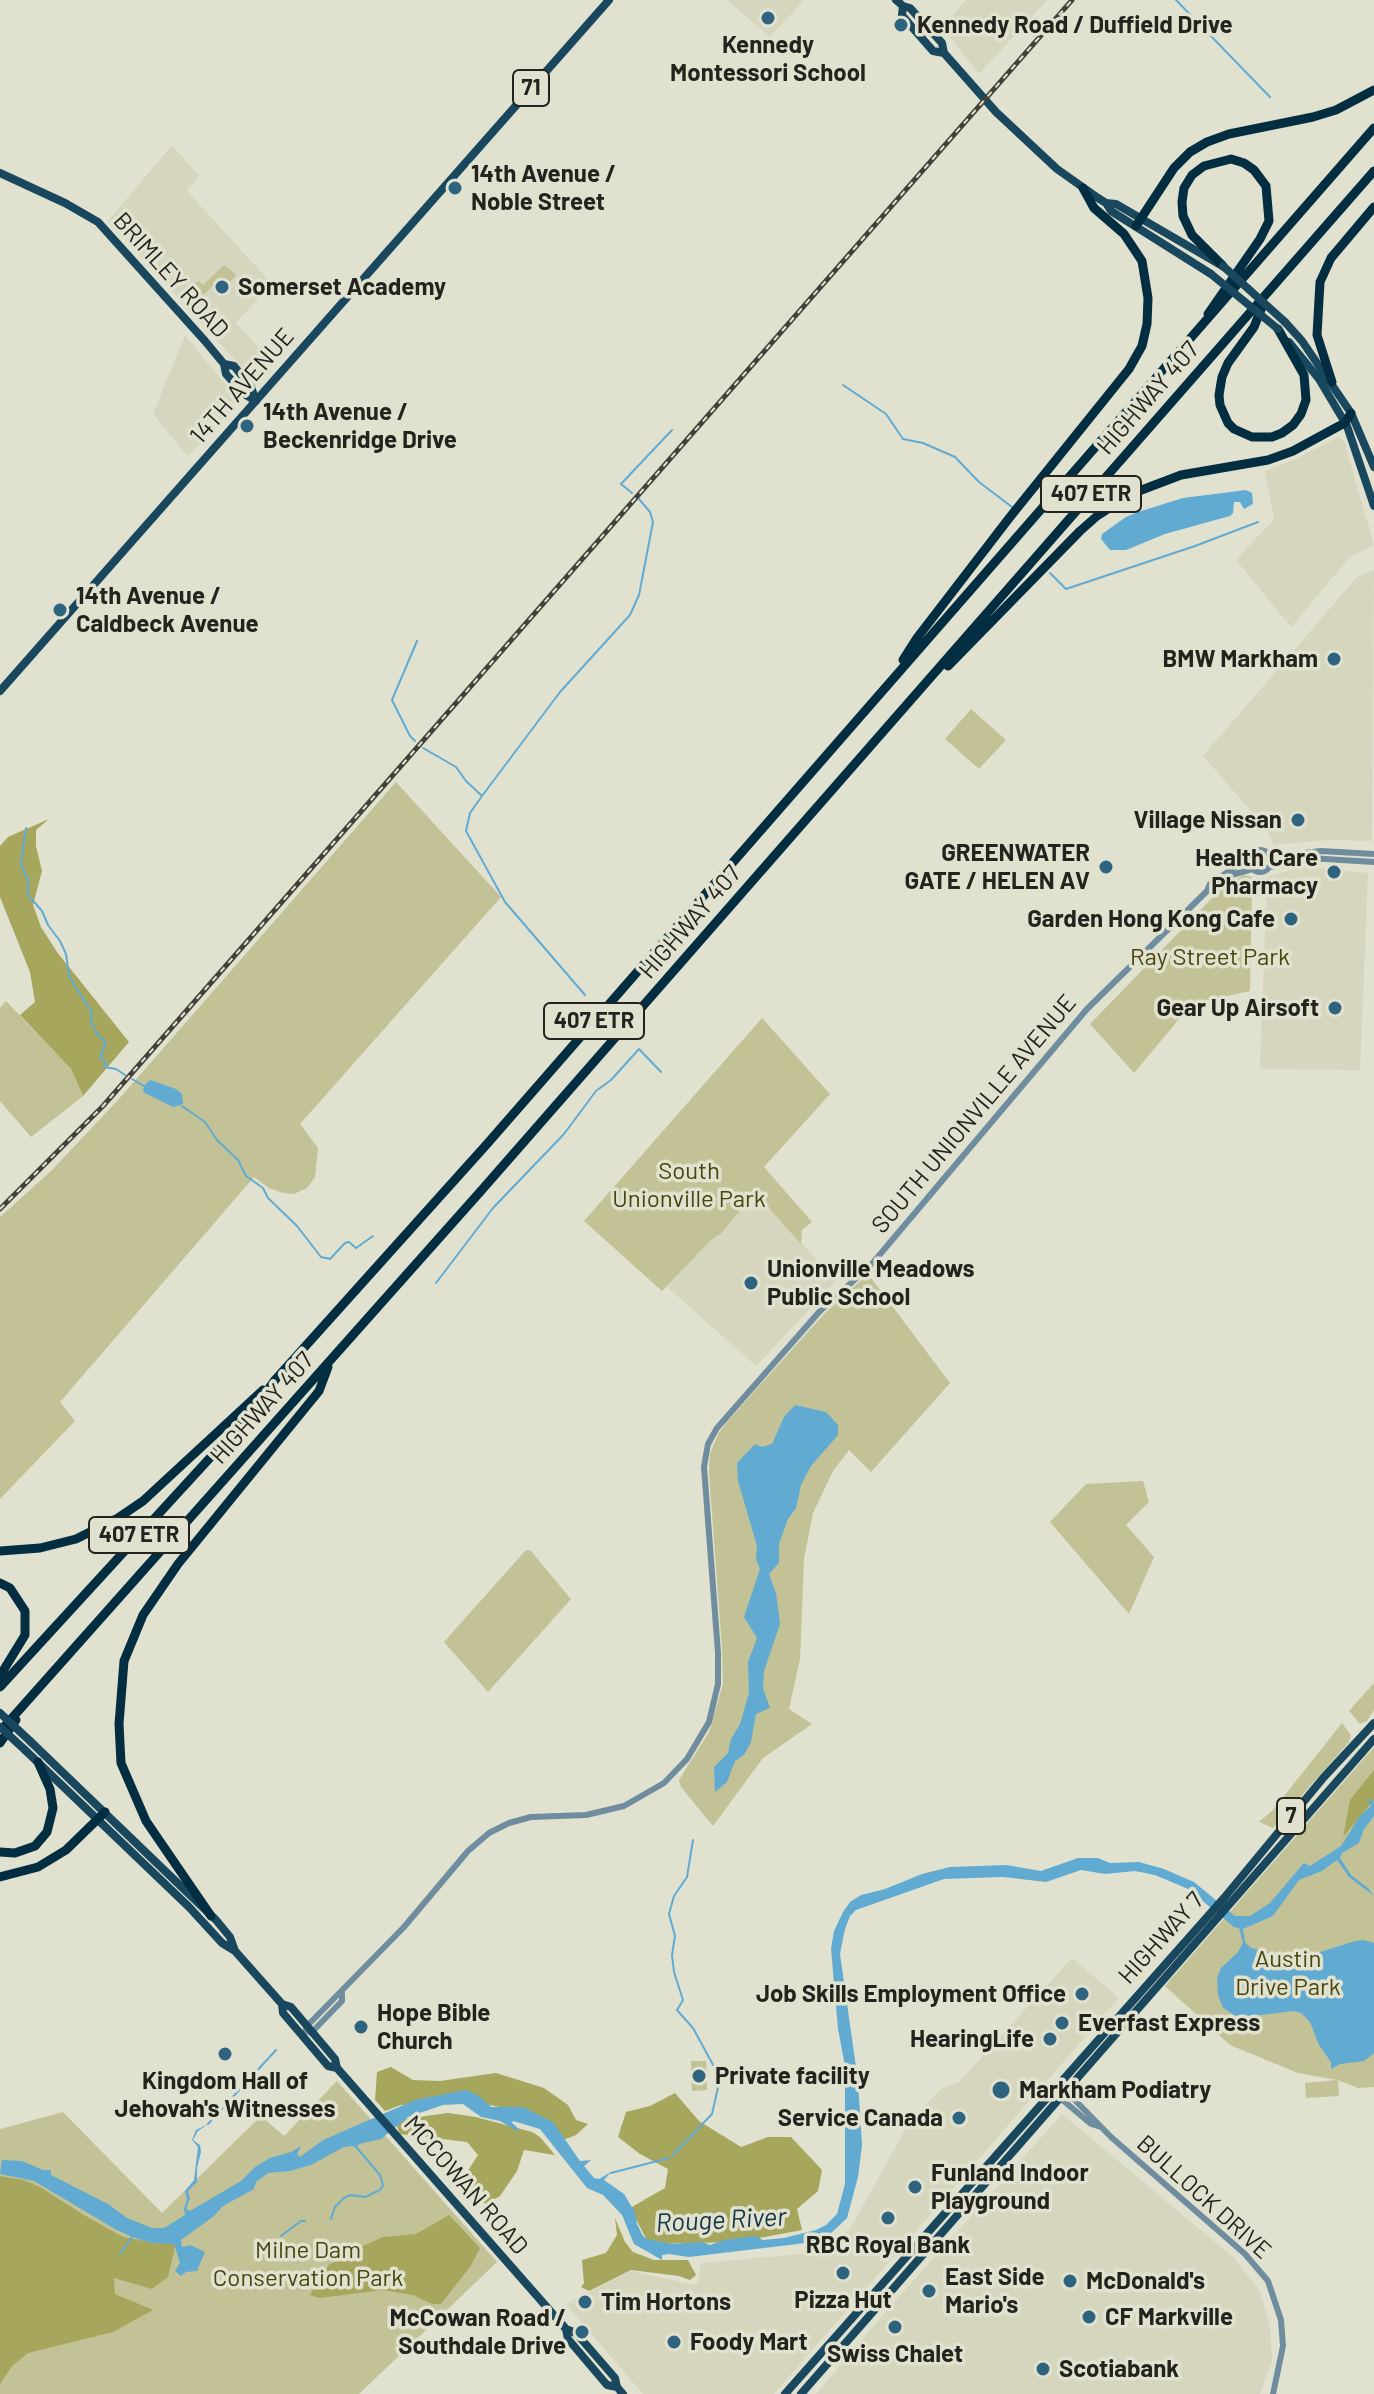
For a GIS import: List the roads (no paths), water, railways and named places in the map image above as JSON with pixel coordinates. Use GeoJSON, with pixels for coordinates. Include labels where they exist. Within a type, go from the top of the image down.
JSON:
{"type":"FeatureCollection","features":[{"type":"Feature","properties":{"kind":"highway"},"geometry":{"type":"LineString","coordinates":[[1138,222],[1174,168],[1190,152],[1207,142],[1229,134],[1336,110],[1374,90]]}},
{"type":"Feature","properties":{"kind":"highway","name":"HIGHWAY 407"},"geometry":{"type":"LineString","coordinates":[[0,1687],[241,1424],[275,1380],[508,1120],[1374,128]]}},
{"type":"Feature","properties":{"kind":"highway"},"geometry":{"type":"LineString","coordinates":[[1199,330],[1216,298],[1260,239],[1269,221],[1266,186],[1254,170],[1231,159],[1204,166],[1192,175],[1184,188],[1182,202],[1183,216],[1192,235],[1223,266]]}},
{"type":"Feature","properties":{"kind":"highway","name":"HIGHWAY 407"},"geometry":{"type":"LineString","coordinates":[[0,1729],[27,1703],[331,1360],[1374,171]]}},
{"type":"Feature","properties":{"kind":"highway"},"geometry":{"type":"LineString","coordinates":[[889,683],[917,638],[1129,369],[1142,346],[1148,298],[1142,261],[1124,234],[1094,208],[1083,188]]}},
{"type":"Feature","properties":{"kind":"highway"},"geometry":{"type":"LineString","coordinates":[[1332,382],[1317,335],[1320,282],[1331,258],[1374,207]]}},
{"type":"Feature","properties":{"kind":"highway"},"geometry":{"type":"LineString","coordinates":[[1269,289],[1254,327],[1228,363],[1219,395],[1228,423],[1252,437],[1272,437],[1282,433],[1301,414],[1306,400],[1304,375],[1281,325]]}},
{"type":"Feature","properties":{"kind":"highway"},"geometry":{"type":"LineString","coordinates":[[913,698],[961,654],[1080,531],[1119,501],[1181,475],[1268,460],[1293,451],[1348,418]]}},
{"type":"Feature","properties":{"kind":"highway"},"geometry":{"type":"LineString","coordinates":[[211,1916],[146,1821],[121,1763],[119,1724],[124,1661],[143,1615],[178,1564],[319,1391],[331,1360]]}},
{"type":"Feature","properties":{"kind":"highway"},"geometry":{"type":"LineString","coordinates":[[0,1551],[40,1548],[76,1539],[118,1518],[143,1501],[275,1380]]}},
{"type":"Feature","properties":{"kind":"highway"},"geometry":{"type":"LineString","coordinates":[[0,1583],[10,1588],[25,1611],[25,1635],[0,1676]]}},
{"type":"Feature","properties":{"kind":"highway"},"geometry":{"type":"LineString","coordinates":[[0,1743],[27,1703]]}},
{"type":"Feature","properties":{"kind":"highway"},"geometry":{"type":"LineString","coordinates":[[0,1852],[15,1853],[35,1846],[47,1832],[53,1808],[50,1789],[38,1762]]}},
{"type":"Feature","properties":{"kind":"highway"},"geometry":{"type":"LineString","coordinates":[[0,1877],[38,1867],[66,1850],[101,1816]]}},
{"type":"Feature","properties":{"kind":"main road","name":"14TH AVENUE"},"geometry":{"type":"LineString","coordinates":[[0,691],[609,0]]}},
{"type":"Feature","properties":{"kind":"main road"},"geometry":{"type":"LineString","coordinates":[[900,3],[902,15],[933,51],[944,53],[1021,137],[1057,169],[1106,203],[1116,204],[1281,325],[1348,418],[1374,506]]}},
{"type":"Feature","properties":{"kind":"main road","name":"BRIMLEY ROAD"},"geometry":{"type":"LineString","coordinates":[[0,173],[98,222],[224,364],[226,374],[244,394],[256,401]]}},
{"type":"Feature","properties":{"kind":"main road"},"geometry":{"type":"LineString","coordinates":[[1138,222],[1223,266],[1281,325],[1332,382],[1374,467]]}},
{"type":"Feature","properties":{"kind":"main road","name":"MCCOWAN ROAD"},"geometry":{"type":"LineString","coordinates":[[0,1713],[222,1943],[235,1951],[282,2004],[283,2013],[335,2059],[337,2068],[373,2110],[566,2329],[576,2333],[615,2378],[620,2390]]}},
{"type":"Feature","properties":{"kind":"main road","name":"HIGHWAY 7"},"geometry":{"type":"LineString","coordinates":[[801,2394],[1207,1923],[1324,1777],[1374,1723]]}},
{"type":"Feature","properties":{"kind":"main road","name":"MCCOWAN ROAD"},"geometry":{"type":"LineString","coordinates":[[0,1729],[211,1916],[230,1937],[235,1951]]}},
{"type":"Feature","properties":{"kind":"main road","name":"HIGHWAY 7"},"geometry":{"type":"LineString","coordinates":[[1226,1900],[1374,1739]]}},
{"type":"Feature","properties":{"kind":"main road","name":"HIGHWAY 7"},"geometry":{"type":"LineString","coordinates":[[785,2394],[1059,2093],[1207,1923]]}},
{"type":"Feature","properties":{"kind":"street"},"geometry":{"type":"LineString","coordinates":[[1374,854],[1321,851],[1279,856],[1260,850],[1250,857],[1252,869],[1262,872],[1270,867],[1309,858],[1374,862]]}},
{"type":"Feature","properties":{"kind":"street"},"geometry":{"type":"LineString","coordinates":[[1268,853],[1270,867]]}},
{"type":"Feature","properties":{"kind":"street","name":"SOUTH UNIONVILLE AVENUE"},"geometry":{"type":"LineString","coordinates":[[308,2032],[342,2001],[342,1994],[468,1851],[489,1833],[537,1815],[586,1815],[624,1806],[664,1783],[687,1759],[709,1722],[718,1684],[704,1467],[715,1431],[820,1311],[871,1265],[1087,1009],[1219,876],[1250,857]]}},
{"type":"Feature","properties":{"kind":"street","name":"SOUTH UNIONVILLE AVENUE"},"geometry":{"type":"LineString","coordinates":[[1207,891],[1235,874],[1252,869]]}},
{"type":"Feature","properties":{"kind":"street","name":"BULLOCK DRIVE"},"geometry":{"type":"LineString","coordinates":[[1059,2093],[1091,2124],[1101,2127],[1237,2246],[1268,2281],[1281,2320],[1283,2346],[1273,2394]]}},
{"type":"Feature","properties":{"kind":"water"},"geometry":{"type":"Polygon","coordinates":[[[1246,490],[1252,493],[1253,504],[1244,509],[1240,502],[1234,502],[1230,516],[1165,534],[1126,550],[1110,550],[1101,539],[1102,534],[1138,512],[1183,498],[1246,490]]]}},
{"type":"Feature","properties":{"kind":"water"},"geometry":{"type":"Polygon","coordinates":[[[150,1080],[176,1089],[182,1094],[183,1104],[173,1107],[143,1092],[150,1080]]]}},
{"type":"Feature","properties":{"kind":"water"},"geometry":{"type":"Polygon","coordinates":[[[795,1405],[826,1412],[838,1425],[838,1435],[811,1466],[801,1485],[796,1508],[788,1519],[779,1544],[779,1563],[769,1574],[776,1593],[780,1624],[764,1671],[763,1688],[770,1708],[756,1714],[751,1742],[744,1755],[735,1761],[727,1782],[715,1792],[714,1767],[728,1753],[731,1739],[740,1724],[749,1693],[748,1662],[757,1638],[744,1617],[760,1569],[756,1559],[757,1546],[738,1481],[737,1463],[755,1444],[762,1447],[772,1444],[784,1417],[795,1405]]]}},
{"type":"Feature","properties":{"kind":"water"},"geometry":{"type":"Polygon","coordinates":[[[1367,1798],[1374,1802],[1374,1816],[1364,1829],[1359,1843],[1342,1853],[1340,1858],[1351,1875],[1374,1896],[1349,1877],[1337,1860],[1322,1871],[1299,1880],[1273,1916],[1243,1929],[1245,1942],[1251,1948],[1285,1956],[1311,1955],[1355,1941],[1374,1943],[1374,2053],[1364,2061],[1340,2064],[1331,2069],[1331,2062],[1319,2045],[1310,2022],[1301,2013],[1294,2011],[1244,2017],[1223,2008],[1217,1978],[1221,1968],[1243,1943],[1239,1928],[1188,1889],[1155,1875],[1135,1871],[1105,1874],[1081,1870],[1046,1882],[1003,1877],[944,1879],[856,1910],[845,1929],[840,1954],[858,2081],[862,2145],[858,2177],[847,2218],[828,2236],[814,2242],[689,2257],[669,2254],[662,2255],[662,2260],[634,2244],[622,2215],[603,2195],[587,2188],[540,2129],[513,2121],[519,2129],[517,2131],[500,2121],[481,2117],[463,2104],[443,2105],[408,2117],[381,2139],[359,2144],[357,2148],[344,2147],[311,2165],[268,2173],[256,2182],[254,2189],[223,2206],[181,2240],[182,2247],[190,2245],[205,2252],[197,2271],[181,2276],[175,2271],[180,2263],[174,2244],[152,2243],[132,2237],[34,2181],[0,2174],[2,2160],[22,2161],[51,2170],[51,2175],[108,2204],[127,2218],[152,2228],[164,2228],[185,2215],[185,2191],[194,2180],[198,2147],[192,2140],[196,2130],[208,2124],[198,2131],[193,2140],[200,2145],[201,2152],[197,2182],[188,2191],[190,2198],[186,2209],[190,2211],[241,2181],[270,2158],[301,2146],[297,2154],[300,2157],[323,2140],[415,2100],[466,2090],[491,2107],[523,2107],[553,2122],[580,2161],[591,2160],[584,2166],[594,2178],[599,2179],[611,2172],[604,2180],[624,2194],[647,2239],[672,2244],[702,2242],[710,2245],[755,2236],[763,2240],[784,2238],[816,2230],[837,2214],[845,2184],[845,2066],[838,2029],[831,1949],[834,1931],[850,1902],[861,1895],[950,1867],[1006,1865],[1041,1871],[1078,1858],[1098,1858],[1110,1863],[1139,1862],[1164,1869],[1194,1882],[1235,1916],[1250,1916],[1270,1903],[1304,1863],[1310,1866],[1341,1846],[1360,1816],[1371,1806],[1367,1798]]]}},
{"type":"Feature","properties":{"kind":"waterway"},"geometry":{"type":"LineString","coordinates":[[1176,0],[1270,97]]}},
{"type":"Feature","properties":{"kind":"waterway"},"geometry":{"type":"LineString","coordinates":[[843,385],[886,414],[903,439],[923,443],[955,457],[979,482],[1012,507]]}},
{"type":"Feature","properties":{"kind":"waterway"},"geometry":{"type":"LineString","coordinates":[[632,493],[621,484],[672,430]]}},
{"type":"Feature","properties":{"kind":"waterway"},"geometry":{"type":"LineString","coordinates":[[585,995],[505,902],[466,831],[470,813],[560,692],[630,615],[639,595],[653,522],[650,512],[639,499]]}},
{"type":"Feature","properties":{"kind":"waterway"},"geometry":{"type":"LineString","coordinates":[[1050,573],[1066,589],[1258,522]]}},
{"type":"Feature","properties":{"kind":"waterway"},"geometry":{"type":"LineString","coordinates":[[415,741],[392,700],[417,641]]}},
{"type":"Feature","properties":{"kind":"waterway"},"geometry":{"type":"LineString","coordinates":[[423,748],[456,767],[481,795]]}},
{"type":"Feature","properties":{"kind":"waterway"},"geometry":{"type":"LineString","coordinates":[[26,828],[21,864],[28,880],[28,895],[60,941],[66,954],[69,976],[92,1013],[91,1022],[97,1034],[106,1043],[100,1057],[106,1063],[104,1067],[116,1069],[125,1075]]}},
{"type":"Feature","properties":{"kind":"waterway"},"geometry":{"type":"LineString","coordinates":[[436,1283],[493,1208],[564,1134],[596,1091],[611,1080],[639,1049],[661,1072]]}},
{"type":"Feature","properties":{"kind":"waterway"},"geometry":{"type":"LineString","coordinates":[[132,1079],[144,1086]]}},
{"type":"Feature","properties":{"kind":"waterway"},"geometry":{"type":"LineString","coordinates":[[182,1106],[205,1122],[217,1140],[238,1160],[246,1176],[263,1188],[268,1198],[297,1226],[321,1257],[330,1259],[345,1243],[349,1242],[356,1248],[373,1236]]}},
{"type":"Feature","properties":{"kind":"waterway"},"geometry":{"type":"LineString","coordinates":[[673,2155],[712,2114],[719,2083],[718,2074],[693,2028],[677,2010],[683,2000],[674,1972],[672,1955],[675,1936],[669,1914],[674,1896],[687,1877],[693,1840]]}},
{"type":"Feature","properties":{"kind":"waterway"},"geometry":{"type":"LineString","coordinates":[[208,2124],[276,2050]]}},
{"type":"Feature","properties":{"kind":"waterway"},"geometry":{"type":"LineString","coordinates":[[331,2219],[335,2207],[344,2198],[350,2195],[365,2197],[380,2190],[383,2185],[380,2175],[357,2148]]}},
{"type":"Feature","properties":{"kind":"waterway"},"geometry":{"type":"LineString","coordinates":[[611,2173],[669,2158]]}},
{"type":"Feature","properties":{"kind":"waterway"},"geometry":{"type":"LineString","coordinates":[[281,2236],[305,2221]]}},
{"type":"Feature","properties":{"kind":"waterway"},"geometry":{"type":"LineString","coordinates":[[120,2254],[132,2237]]}},
{"type":"Feature","properties":{"kind":"railway"},"geometry":{"type":"LineString","coordinates":[[0,1209],[103,1106],[1072,0]]}},
{"type":"Feature","properties":{"kind":"place","name":"Kennedy Montessori School"},"geometry":{"type":"Point","coordinates":[768,18]}},
{"type":"Feature","properties":{"kind":"place","name":"Kennedy Road / Duffield Drive"},"geometry":{"type":"Point","coordinates":[901,25]}},
{"type":"Feature","properties":{"kind":"place","name":"14th Avenue / Noble Street"},"geometry":{"type":"Point","coordinates":[455,188]}},
{"type":"Feature","properties":{"kind":"place","name":"Somerset Academy"},"geometry":{"type":"Point","coordinates":[222,287]}},
{"type":"Feature","properties":{"kind":"place","name":"14th Avenue / Beckenridge Drive"},"geometry":{"type":"Point","coordinates":[247,426]}},
{"type":"Feature","properties":{"kind":"place","name":"14th Avenue / Caldbeck Avenue"},"geometry":{"type":"Point","coordinates":[60,610]}},
{"type":"Feature","properties":{"kind":"place","name":"BMW Markham"},"geometry":{"type":"Point","coordinates":[1334,659]}},
{"type":"Feature","properties":{"kind":"place","name":"Village Nissan"},"geometry":{"type":"Point","coordinates":[1298,820]}},
{"type":"Feature","properties":{"kind":"place","name":"GREENWATER GATE / HELEN AV"},"geometry":{"type":"Point","coordinates":[1106,867]}},
{"type":"Feature","properties":{"kind":"place","name":"Health Care Pharmacy"},"geometry":{"type":"Point","coordinates":[1334,872]}},
{"type":"Feature","properties":{"kind":"place","name":"Garden Hong Kong Cafe"},"geometry":{"type":"Point","coordinates":[1291,919]}},
{"type":"Feature","properties":{"kind":"place","name":"Gear Up Airsoft"},"geometry":{"type":"Point","coordinates":[1335,1008]}},
{"type":"Feature","properties":{"kind":"place","name":"Unionville Meadows Public School"},"geometry":{"type":"Point","coordinates":[751,1283]}},
{"type":"Feature","properties":{"kind":"place","name":"Job Skills Employment Office"},"geometry":{"type":"Point","coordinates":[1082,1994]}},
{"type":"Feature","properties":{"kind":"place","name":"Everfast Express"},"geometry":{"type":"Point","coordinates":[1062,2023]}},
{"type":"Feature","properties":{"kind":"place","name":"Hope Bible Church"},"geometry":{"type":"Point","coordinates":[361,2027]}},
{"type":"Feature","properties":{"kind":"place","name":"HearingLife"},"geometry":{"type":"Point","coordinates":[1050,2039]}},
{"type":"Feature","properties":{"kind":"place","name":"Kingdom Hall of Jehovah's Witnesses"},"geometry":{"type":"Point","coordinates":[225,2054]}},
{"type":"Feature","properties":{"kind":"place","name":"Private facility"},"geometry":{"type":"Point","coordinates":[699,2076]}},
{"type":"Feature","properties":{"kind":"place","name":"Markham Podiatry"},"geometry":{"type":"Point","coordinates":[1001,2090]}},
{"type":"Feature","properties":{"kind":"place","name":"Service Canada"},"geometry":{"type":"Point","coordinates":[959,2118]}},
{"type":"Feature","properties":{"kind":"place","name":"Funland Indoor Playground"},"geometry":{"type":"Point","coordinates":[915,2187]}},
{"type":"Feature","properties":{"kind":"place","name":"RBC Royal Bank"},"geometry":{"type":"Point","coordinates":[888,2218]}},
{"type":"Feature","properties":{"kind":"place","name":"Pizza Hut"},"geometry":{"type":"Point","coordinates":[843,2273]}},
{"type":"Feature","properties":{"kind":"place","name":"McDonald's"},"geometry":{"type":"Point","coordinates":[1070,2281]}},
{"type":"Feature","properties":{"kind":"place","name":"East Side Mario's"},"geometry":{"type":"Point","coordinates":[929,2291]}},
{"type":"Feature","properties":{"kind":"place","name":"Tim Hortons"},"geometry":{"type":"Point","coordinates":[585,2302]}},
{"type":"Feature","properties":{"kind":"place","name":"CF Markville"},"geometry":{"type":"Point","coordinates":[1089,2317]}},
{"type":"Feature","properties":{"kind":"place","name":"Swiss Chalet"},"geometry":{"type":"Point","coordinates":[895,2327]}},
{"type":"Feature","properties":{"kind":"place","name":"McCowan Road / Southdale Drive"},"geometry":{"type":"Point","coordinates":[582,2332]}},
{"type":"Feature","properties":{"kind":"place","name":"Foody Mart"},"geometry":{"type":"Point","coordinates":[674,2342]}},
{"type":"Feature","properties":{"kind":"place","name":"Scotiabank"},"geometry":{"type":"Point","coordinates":[1043,2369]}},
{"type":"Feature","properties":{"kind":"park label","name":"Ray Street Park"},"geometry":{"type":"Point","coordinates":[1210,957]}},
{"type":"Feature","properties":{"kind":"park label","name":"South Unionville Park"},"geometry":{"type":"Point","coordinates":[689,1185]}},
{"type":"Feature","properties":{"kind":"park label","name":"Austin Drive Park"},"geometry":{"type":"Point","coordinates":[1288,1973]}},
{"type":"Feature","properties":{"kind":"park label","name":"Milne Dam Conservation Park"},"geometry":{"type":"Point","coordinates":[308,2264]}},
{"type":"Feature","properties":{"kind":"water label","name":"Rouge River"},"geometry":{"type":"Point","coordinates":[721,2220]}}]}
